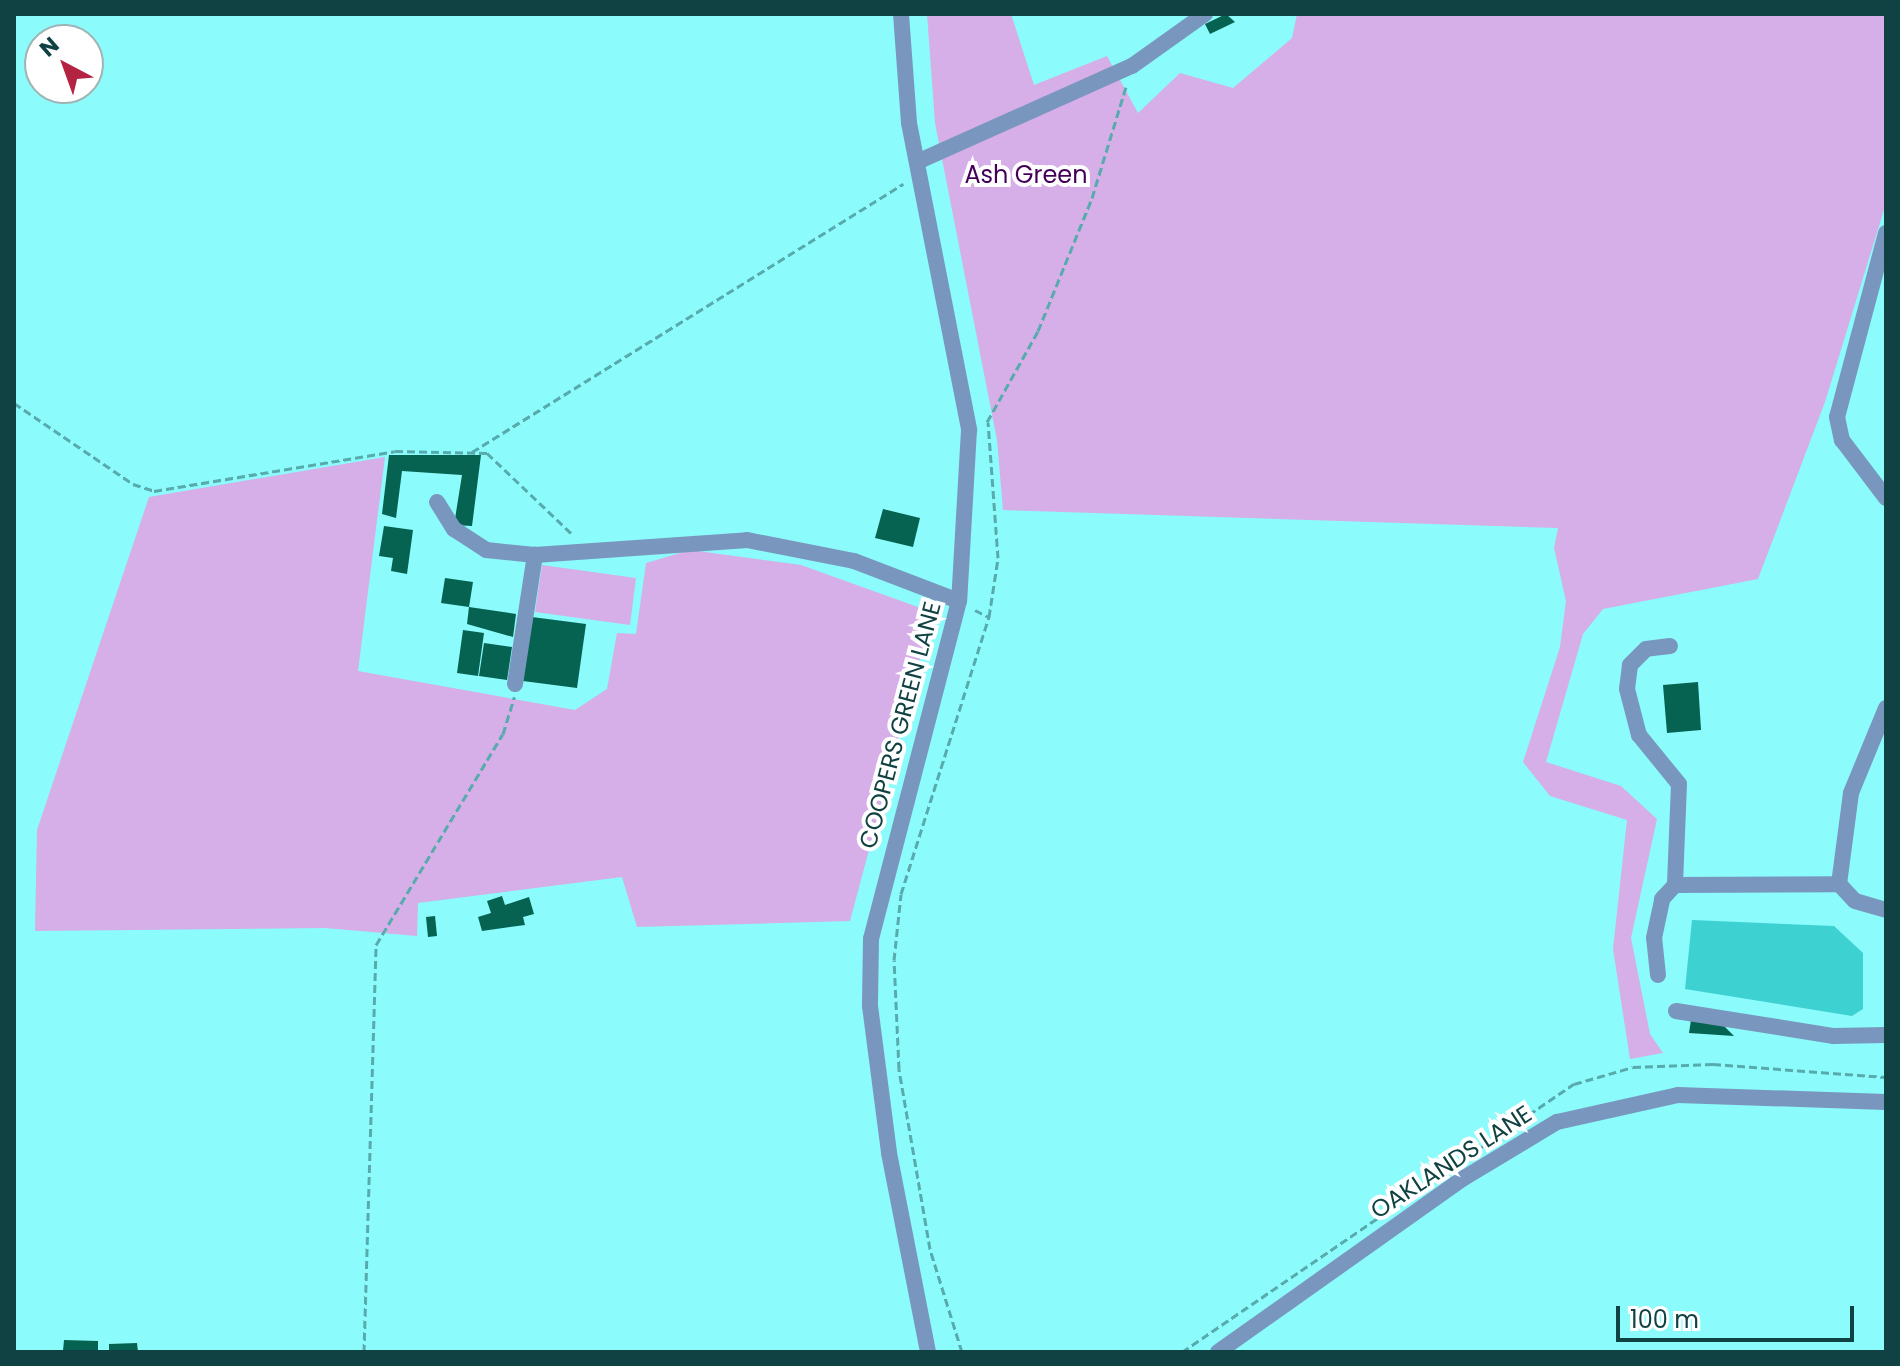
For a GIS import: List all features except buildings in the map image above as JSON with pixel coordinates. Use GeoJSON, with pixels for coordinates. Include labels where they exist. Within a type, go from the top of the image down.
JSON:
{"type":"FeatureCollection","features":[{"type":"Feature","properties":{"kind":"street","name":"COOPERS GREEN LANE"},"geometry":{"type":"LineString","coordinates":[[901,14],[919,171],[969,430],[959,601],[871,939],[870,1006],[889,1153],[928,1352]]}},
{"type":"Feature","properties":{"kind":"street"},"geometry":{"type":"LineString","coordinates":[[919,171],[1132,66],[1205,14]]}},
{"type":"Feature","properties":{"kind":"street"},"geometry":{"type":"LineString","coordinates":[[1886,233],[1837,417],[1842,440],[1886,498]]}},
{"type":"Feature","properties":{"kind":"street"},"geometry":{"type":"LineString","coordinates":[[437,502],[454,529],[486,550],[535,555],[581,549],[747,540],[854,561],[959,601]]}},
{"type":"Feature","properties":{"kind":"street"},"geometry":{"type":"LineString","coordinates":[[515,684],[535,555]]}},
{"type":"Feature","properties":{"kind":"street"},"geometry":{"type":"LineString","coordinates":[[1658,975],[1654,938],[1662,899],[1675,885],[1679,784],[1639,735],[1627,689],[1630,665],[1646,649],[1670,646]]}},
{"type":"Feature","properties":{"kind":"street"},"geometry":{"type":"LineString","coordinates":[[1839,884],[1851,793],[1886,708]]}},
{"type":"Feature","properties":{"kind":"street"},"geometry":{"type":"LineString","coordinates":[[1675,885],[1839,884],[1855,901],[1886,910]]}},
{"type":"Feature","properties":{"kind":"street"},"geometry":{"type":"LineString","coordinates":[[1676,1011],[1834,1036],[1886,1035]]}},
{"type":"Feature","properties":{"kind":"street","name":"OAKLANDS LANE"},"geometry":{"type":"LineString","coordinates":[[1218,1352],[1464,1178],[1557,1122],[1678,1095],[1886,1102]]}},
{"type":"Feature","properties":{"kind":"path"},"geometry":{"type":"LineString","coordinates":[[962,1352],[930,1249],[899,1069],[894,960],[901,894],[989,617],[998,558],[988,422],[1038,331],[1081,225],[1132,66]]}},
{"type":"Feature","properties":{"kind":"path"},"geometry":{"type":"LineString","coordinates":[[472,452],[919,171]]}},
{"type":"Feature","properties":{"kind":"path"},"geometry":{"type":"LineString","coordinates":[[14,403],[133,484],[154,491],[381,453],[487,453],[581,549]]}},
{"type":"Feature","properties":{"kind":"path"},"geometry":{"type":"LineString","coordinates":[[969,430],[988,422]]}},
{"type":"Feature","properties":{"kind":"path"},"geometry":{"type":"LineString","coordinates":[[364,1352],[376,945],[503,734],[515,684]]}},
{"type":"Feature","properties":{"kind":"path"},"geometry":{"type":"LineString","coordinates":[[1713,1064],[1886,1077]]}},
{"type":"Feature","properties":{"kind":"green space","name":"Ash Green"},"geometry":{"type":"Polygon","coordinates":[[[927,14],[1011,14],[1034,85],[1107,56],[1138,113],[1180,73],[1233,88],[1292,38],[1297,14],[1886,14],[1886,203],[1825,402],[1758,579],[1603,609],[1583,634],[1546,762],[1621,786],[1657,819],[1631,938],[1650,1034],[1663,1053],[1630,1059],[1613,949],[1627,820],[1550,796],[1523,762],[1560,647],[1566,601],[1554,548],[1558,528],[1003,510],[997,440],[935,123],[927,14]]]}},
{"type":"Feature","properties":{"kind":"green space"},"geometry":{"type":"Polygon","coordinates":[[[385,457],[358,671],[575,710],[607,689],[617,633],[636,634],[646,563],[690,550],[801,565],[918,607],[927,633],[850,921],[637,927],[622,877],[418,903],[417,936],[325,928],[35,931],[37,830],[149,497],[385,457]]]}},
{"type":"Feature","properties":{"kind":"green space"},"geometry":{"type":"Polygon","coordinates":[[[542,565],[636,578],[630,625],[535,612],[542,565]]]}},
{"type":"Feature","properties":{"kind":"water"},"geometry":{"type":"Polygon","coordinates":[[[1692,920],[1834,926],[1863,953],[1863,1009],[1852,1016],[1685,989],[1692,920]]]}}]}
